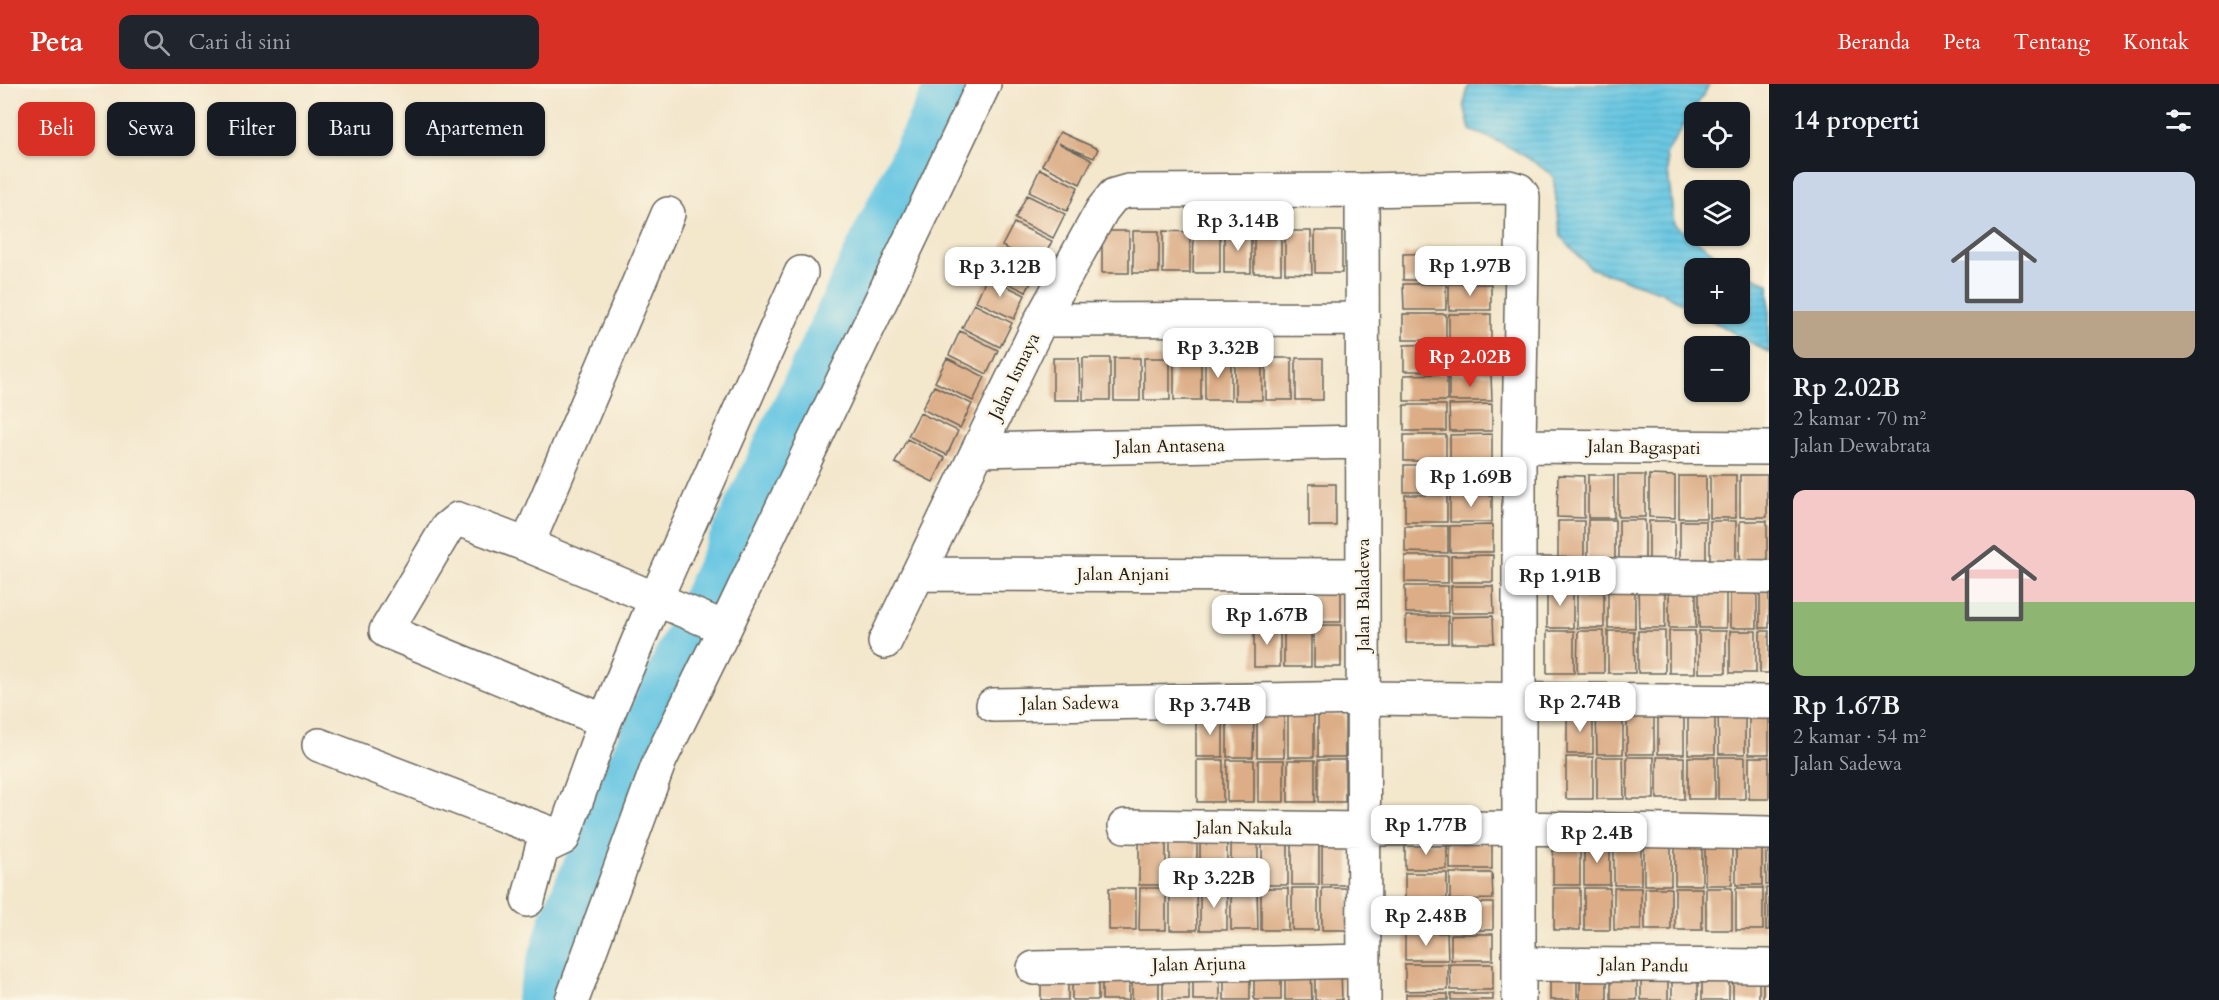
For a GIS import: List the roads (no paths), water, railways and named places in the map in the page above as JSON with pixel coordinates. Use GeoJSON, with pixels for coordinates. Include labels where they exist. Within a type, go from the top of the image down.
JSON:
{"type":"FeatureCollection","features":[{"type":"Feature","properties":{"kind":"street"},"geometry":{"type":"LineString","coordinates":[[572,1000],[660,760],[714,624],[984,84]]}},
{"type":"Feature","properties":{"kind":"street","name":"Jalan Ismaya"},"geometry":{"type":"LineString","coordinates":[[885,642],[1041,320],[1102,210],[1114,195],[1128,191],[1509,187],[1519,190],[1523,196],[1519,446]]}},
{"type":"Feature","properties":{"kind":"street","name":"Jalan Baladewa"},"geometry":{"type":"LineString","coordinates":[[1362,190],[1364,1000]]}},
{"type":"Feature","properties":{"kind":"street"},"geometry":{"type":"LineString","coordinates":[[527,545],[668,214]]}},
{"type":"Feature","properties":{"kind":"street"},"geometry":{"type":"LineString","coordinates":[[528,900],[542,848],[563,838],[606,721],[656,598],[801,273]]}},
{"type":"Feature","properties":{"kind":"street"},"geometry":{"type":"LineString","coordinates":[[1041,320],[1362,319]]}},
{"type":"Feature","properties":{"kind":"street","name":"Jalan Antasena"},"geometry":{"type":"LineString","coordinates":[[978,450],[1362,442]]}},
{"type":"Feature","properties":{"kind":"street"},"geometry":{"type":"LineString","coordinates":[[1519,446],[1519,1000]]}},
{"type":"Feature","properties":{"kind":"street","name":"Jalan Bagaspati"},"geometry":{"type":"LineString","coordinates":[[1519,446],[1769,448]]}},
{"type":"Feature","properties":{"kind":"street"},"geometry":{"type":"LineString","coordinates":[[606,721],[386,631],[447,528],[458,519],[527,545],[714,624]]}},
{"type":"Feature","properties":{"kind":"street","name":"Jalan Anjani"},"geometry":{"type":"LineString","coordinates":[[919,574],[1363,575]]}},
{"type":"Feature","properties":{"kind":"street"},"geometry":{"type":"LineString","coordinates":[[1519,574],[1769,577]]}},
{"type":"Feature","properties":{"kind":"street","name":"Jalan Sadewa"},"geometry":{"type":"LineString","coordinates":[[993,705],[1363,698],[1769,702]]}},
{"type":"Feature","properties":{"kind":"street"},"geometry":{"type":"LineString","coordinates":[[319,745],[563,838]]}},
{"type":"Feature","properties":{"kind":"street","name":"Jalan Nakula"},"geometry":{"type":"LineString","coordinates":[[1125,826],[1519,828],[1769,833]]}},
{"type":"Feature","properties":{"kind":"street","name":"Jalan Arjuna"},"geometry":{"type":"LineString","coordinates":[[1034,968],[1364,961]]}},
{"type":"Feature","properties":{"kind":"street","name":"Jalan Pandu"},"geometry":{"type":"LineString","coordinates":[[1519,964],[1769,966]]}},
{"type":"Feature","properties":{"kind":"water"},"geometry":{"type":"Polygon","coordinates":[[[1469,84],[1710,84],[1699,102],[1684,102],[1684,125],[1666,154],[1674,224],[1684,231],[1684,246],[1704,246],[1720,258],[1684,258],[1684,305],[1662,292],[1590,268],[1561,237],[1553,176],[1514,150],[1470,130],[1464,104],[1469,84]]]}},
{"type":"Feature","properties":{"kind":"water"},"geometry":{"type":"Polygon","coordinates":[[[1750,275],[1769,284],[1769,353],[1750,342],[1750,336],[1739,336],[1718,324],[1750,324],[1750,275]]]}},
{"type":"Feature","properties":{"kind":"waterway"},"geometry":{"type":"LineString","coordinates":[[545,1000],[568,923],[679,668],[956,84]]}}]}
